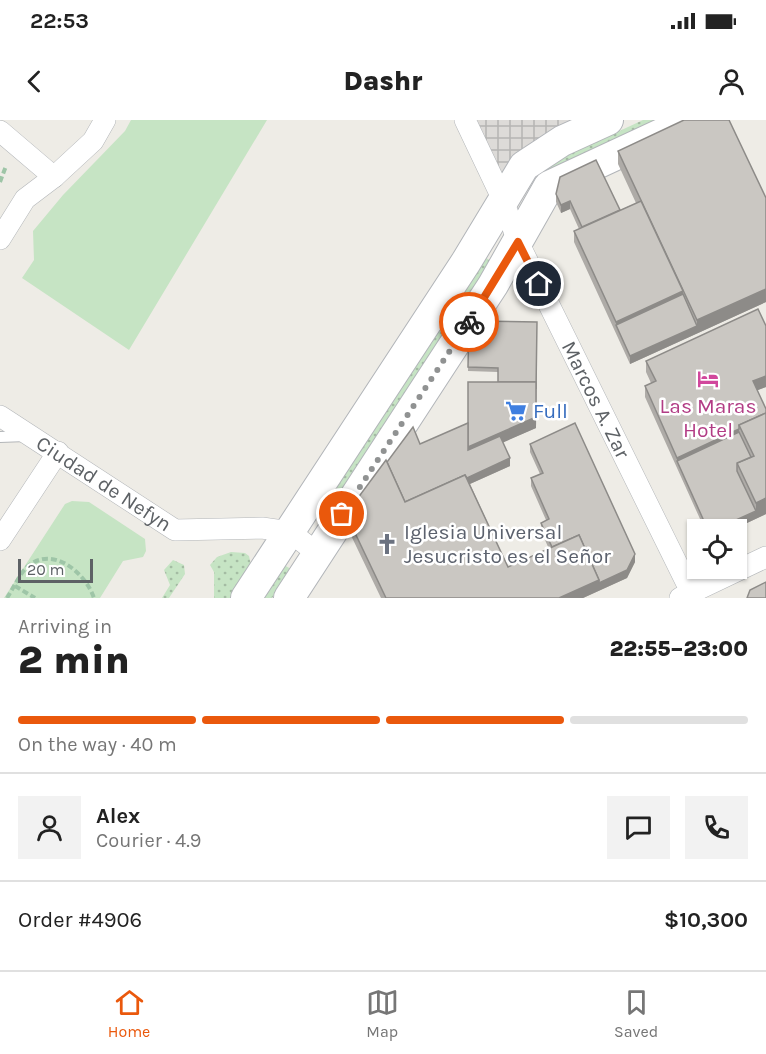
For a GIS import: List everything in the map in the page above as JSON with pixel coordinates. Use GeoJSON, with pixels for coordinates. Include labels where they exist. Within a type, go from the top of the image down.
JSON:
{"type":"FeatureCollection","features":[{"type":"Feature","properties":{"kind":"main road"},"geometry":{"type":"LineString","coordinates":[[246,598],[466,262],[524,165],[562,141],[608,120]]}},
{"type":"Feature","properties":{"kind":"main road"},"geometry":{"type":"LineString","coordinates":[[289,598],[518,242],[549,186],[691,120]]}},
{"type":"Feature","properties":{"kind":"street"},"geometry":{"type":"LineString","coordinates":[[0,239],[25,199],[54,177],[93,141],[105,120]]}},
{"type":"Feature","properties":{"kind":"street","name":"Marcos A. Zar"},"geometry":{"type":"LineString","coordinates":[[465,120],[503,200],[518,242],[688,596]]}},
{"type":"Feature","properties":{"kind":"street"},"geometry":{"type":"LineString","coordinates":[[0,131],[54,177]]}},
{"type":"Feature","properties":{"kind":"street","name":"Ciudad de Nefyn"},"geometry":{"type":"LineString","coordinates":[[0,416],[175,530],[262,528],[290,532]]}},
{"type":"Feature","properties":{"kind":"street"},"geometry":{"type":"LineString","coordinates":[[0,540],[58,452]]}},
{"type":"Feature","properties":{"kind":"street"},"geometry":{"type":"LineString","coordinates":[[290,532],[317,553]]}},
{"type":"Feature","properties":{"kind":"street"},"geometry":{"type":"LineString","coordinates":[[688,596],[766,557]]}},
{"type":"Feature","properties":{"kind":"lane"},"geometry":{"type":"LineString","coordinates":[[0,437],[32,436]]}},
{"type":"Feature","properties":{"kind":"path"},"geometry":{"type":"LineString","coordinates":[[7,598],[28,566],[54,560],[80,573],[90,584],[94,598]]}},
{"type":"Feature","properties":{"kind":"path"},"geometry":{"type":"LineString","coordinates":[[15,586],[35,598]]}},
{"type":"Feature","properties":{"kind":"shaded area"},"geometry":{"type":"Polygon","coordinates":[[[465,120],[608,120],[503,200],[465,120]]]}},
{"type":"Feature","properties":{"kind":"green space"},"geometry":{"type":"Polygon","coordinates":[[[131,120],[267,120],[129,350],[22,278],[34,260],[33,231],[63,195],[125,131],[131,120]]]}},
{"type":"Feature","properties":{"kind":"green space"},"geometry":{"type":"Polygon","coordinates":[[[643,120],[666,120],[540,179],[536,170],[643,120]]]}},
{"type":"Feature","properties":{"kind":"green space"},"geometry":{"type":"Polygon","coordinates":[[[485,257],[492,262],[339,499],[332,494],[485,257]]]}},
{"type":"Feature","properties":{"kind":"green space"},"geometry":{"type":"Polygon","coordinates":[[[72,501],[89,502],[145,539],[146,551],[143,557],[123,561],[100,598],[4,598],[65,504],[72,501]]]}},
{"type":"Feature","properties":{"kind":"green space"},"geometry":{"type":"Polygon","coordinates":[[[231,552],[245,553],[249,556],[251,565],[230,598],[214,598],[214,572],[210,565],[217,557],[231,552]]]}},
{"type":"Feature","properties":{"kind":"green space"},"geometry":{"type":"Polygon","coordinates":[[[173,560],[184,565],[185,574],[169,598],[162,598],[170,585],[164,570],[173,560]]]}},
{"type":"Feature","properties":{"kind":"green space"},"geometry":{"type":"Polygon","coordinates":[[[284,565],[291,569],[272,598],[263,598],[284,565]]]}},
{"type":"Feature","properties":{"kind":"building"},"geometry":{"type":"Polygon","coordinates":[[[684,120],[729,120],[766,198],[766,289],[697,320],[618,151],[684,120]]]}},
{"type":"Feature","properties":{"kind":"building"},"geometry":{"type":"Polygon","coordinates":[[[596,160],[620,210],[582,227],[570,201],[561,205],[556,194],[560,177],[596,160]]]}},
{"type":"Feature","properties":{"kind":"building"},"geometry":{"type":"Polygon","coordinates":[[[641,201],[683,291],[616,322],[574,231],[641,201]]]}},
{"type":"Feature","properties":{"kind":"building"},"geometry":{"type":"Polygon","coordinates":[[[683,294],[697,326],[630,356],[616,325],[683,294]]]}},
{"type":"Feature","properties":{"kind":"building","name":"Las Maras Hotel"},"geometry":{"type":"Polygon","coordinates":[[[758,309],[766,326],[766,376],[753,381],[766,413],[739,425],[739,429],[677,458],[645,386],[656,381],[646,361],[758,309]]]}},
{"type":"Feature","properties":{"kind":"building"},"geometry":{"type":"Polygon","coordinates":[[[469,321],[537,322],[536,389],[536,382],[498,382],[498,368],[468,367],[469,321]]]}},
{"type":"Feature","properties":{"kind":"building"},"geometry":{"type":"Polygon","coordinates":[[[468,382],[536,382],[536,417],[468,447],[468,382]]]}},
{"type":"Feature","properties":{"kind":"building"},"geometry":{"type":"Polygon","coordinates":[[[766,413],[766,498],[756,503],[737,463],[754,456],[739,425],[766,413]]]}},
{"type":"Feature","properties":{"kind":"building"},"geometry":{"type":"Polygon","coordinates":[[[468,423],[468,450],[500,436],[510,458],[467,478],[465,475],[405,502],[387,462],[413,427],[420,444],[468,423]]]}},
{"type":"Feature","properties":{"kind":"building"},"geometry":{"type":"Polygon","coordinates":[[[575,423],[635,554],[627,570],[599,583],[579,535],[552,547],[541,523],[549,519],[531,478],[543,473],[530,444],[575,423]]]}},
{"type":"Feature","properties":{"kind":"building"},"geometry":{"type":"Polygon","coordinates":[[[739,432],[751,457],[737,463],[737,471],[756,511],[738,519],[703,519],[677,461],[739,432]]]}},
{"type":"Feature","properties":{"kind":"building"},"geometry":{"type":"Polygon","coordinates":[[[386,460],[405,502],[465,475],[508,567],[579,535],[599,580],[559,598],[386,598],[346,514],[386,460]]]}},
{"type":"Feature","properties":{"kind":"building"},"geometry":{"type":"Polygon","coordinates":[[[766,582],[766,598],[747,598],[750,590],[766,582]]]}},
{"type":"Feature","properties":{"kind":"way so far"},"geometry":{"type":"LineString","coordinates":[[342,514],[469,322]]}},
{"type":"Feature","properties":{"kind":"place","name":"Las Maras Hotel"},"geometry":{"type":"Point","coordinates":[708,379]}},
{"type":"Feature","properties":{"kind":"place","name":"Full"},"geometry":{"type":"Point","coordinates":[516,411]}},
{"type":"Feature","properties":{"kind":"place","name":"Iglesia Universal Jesucristo es el Señor"},"geometry":{"type":"Point","coordinates":[387,544]}},
{"type":"Feature","properties":{"kind":"route"},"geometry":{"type":"LineString","coordinates":[[469,322],[518,242],[539,284]]}}]}
